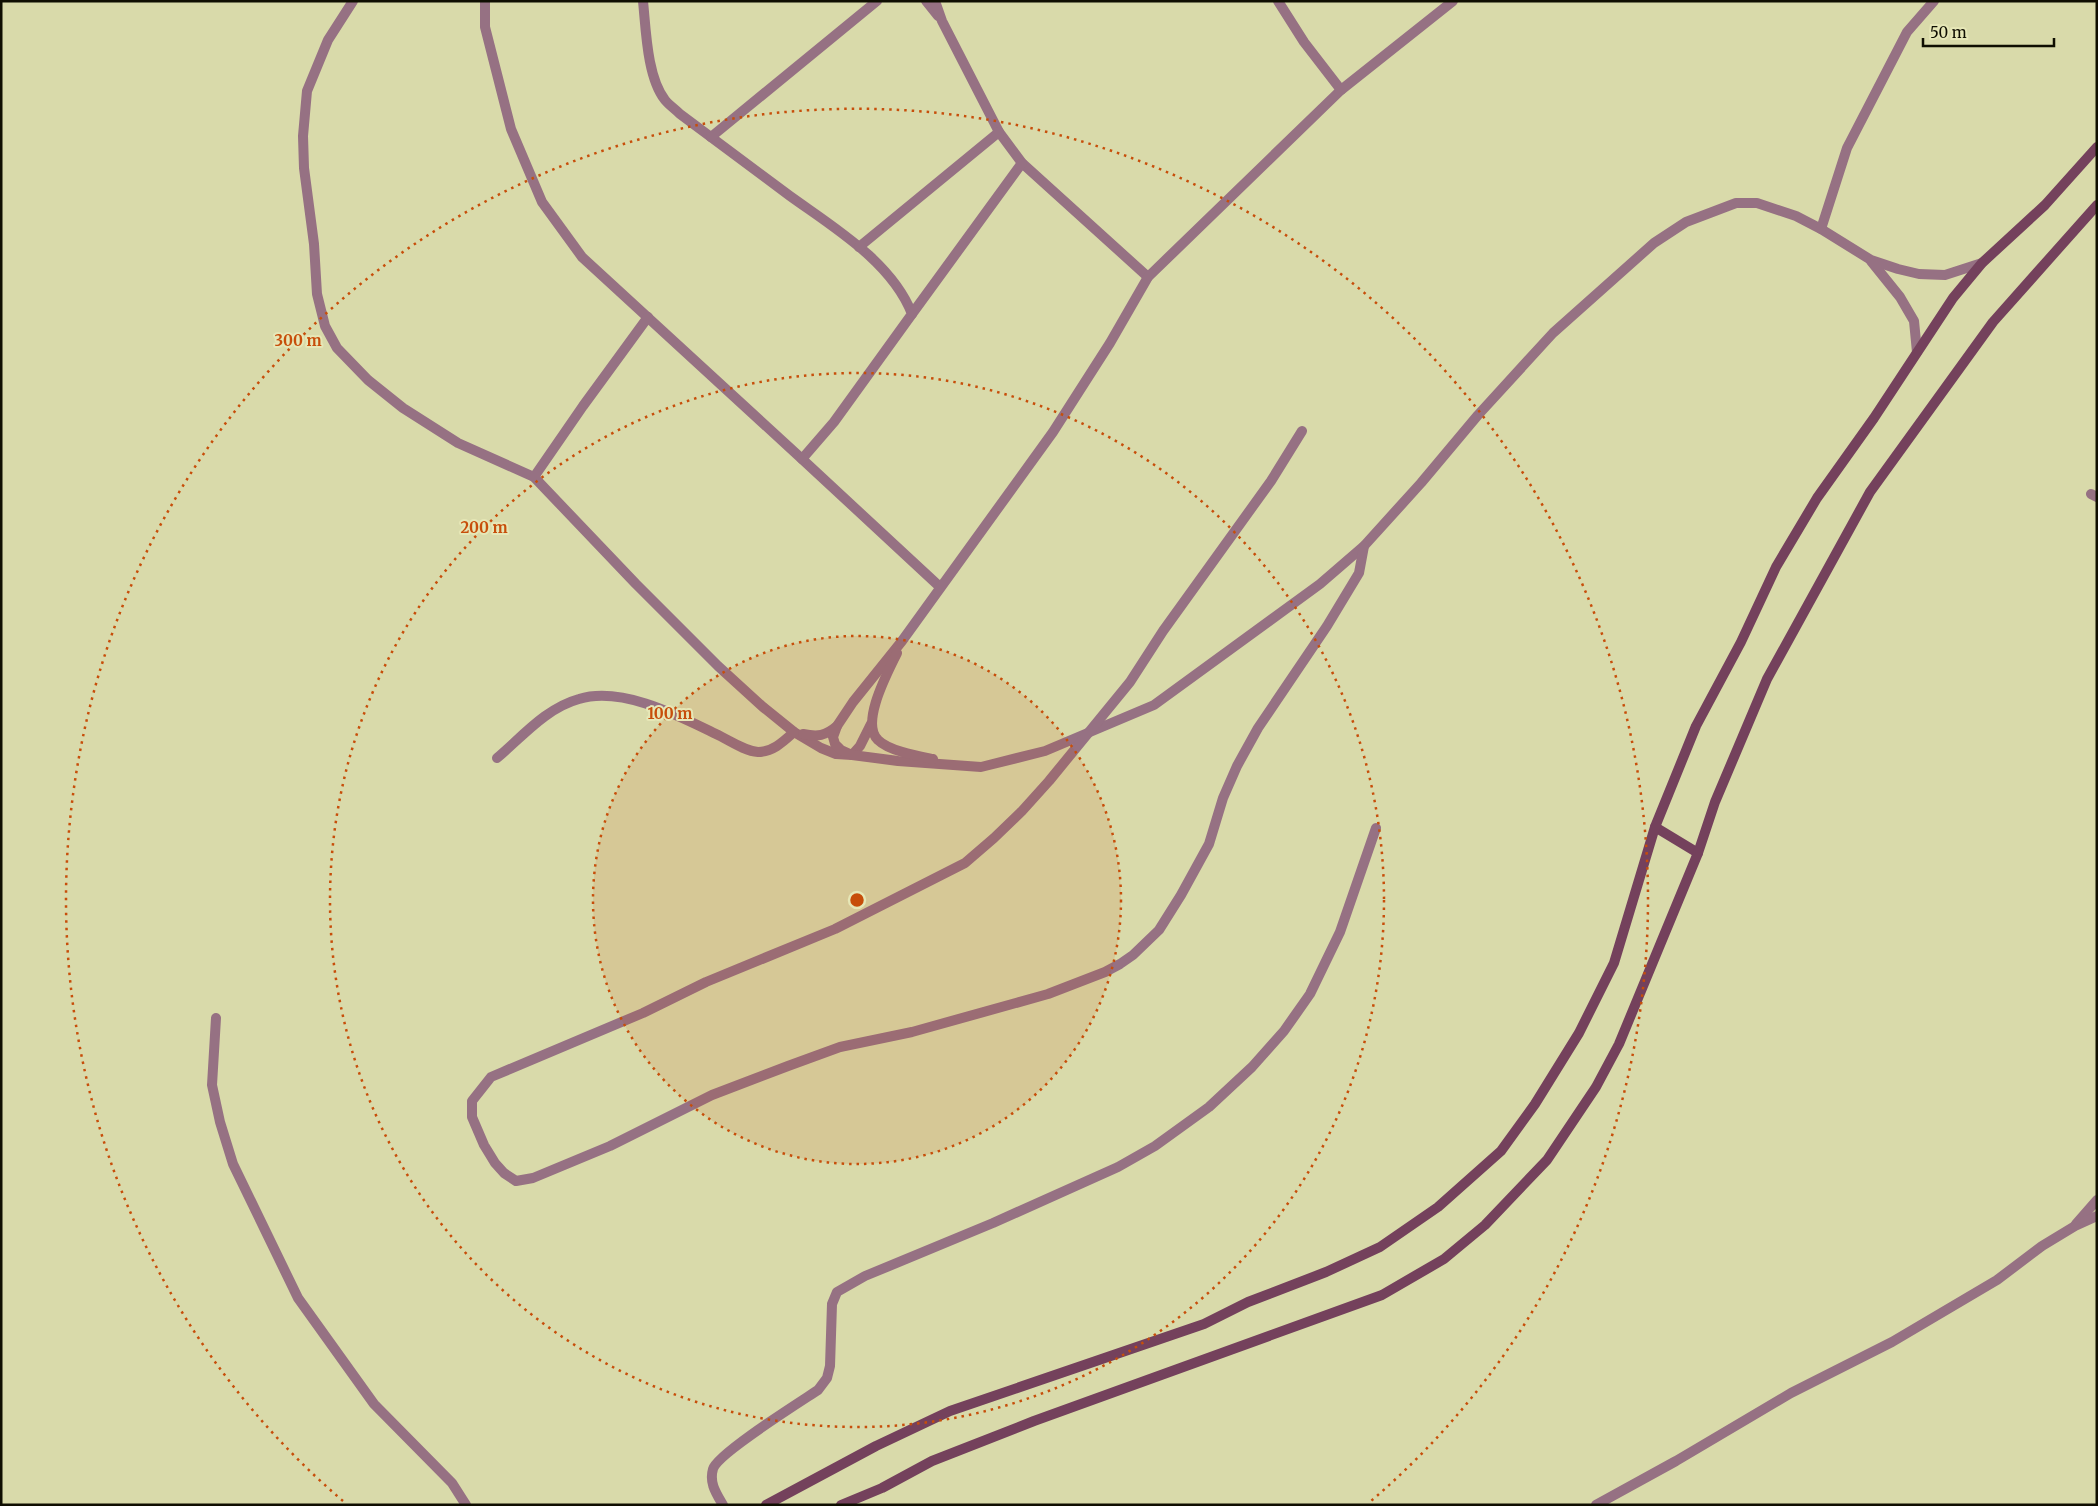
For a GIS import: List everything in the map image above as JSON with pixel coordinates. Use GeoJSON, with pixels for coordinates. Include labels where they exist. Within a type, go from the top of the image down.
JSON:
{"type":"FeatureCollection","features":[{"type":"Feature","properties":{"kind":"main road"},"geometry":{"type":"LineString","coordinates":[[766,1505],[876,1446],[950,1411],[1204,1324],[1248,1302],[1326,1272],[1380,1247],[1438,1207],[1500,1150],[1536,1104],[1579,1033],[1614,963],[1655,827],[1696,726],[1741,642],[1776,567],[1817,498],[1953,298],[1982,263],[2045,205],[2097,147]]}},
{"type":"Feature","properties":{"kind":"main road"},"geometry":{"type":"LineString","coordinates":[[841,1505],[882,1488],[932,1461],[1025,1425],[1382,1295],[1444,1259],[1485,1224],[1547,1160],[1596,1087],[1619,1044],[1698,853],[1715,802],[1766,679],[1870,492],[1993,322],[2097,205]]}},
{"type":"Feature","properties":{"kind":"main road"},"geometry":{"type":"LineString","coordinates":[[1655,827],[1698,853]]}},
{"type":"Feature","properties":{"kind":"street"},"geometry":{"type":"LineString","coordinates":[[354,1],[328,40],[307,91],[302,136],[304,168],[314,244],[317,294],[325,326],[337,348],[368,380],[403,408],[458,443],[534,477],[718,666],[794,732],[820,748],[836,754],[940,766],[981,767],[1046,751],[1154,704],[1320,584],[1364,546],[1421,483],[1478,414],[1553,333],[1654,243],[1686,222],[1736,203],[1757,203],[1796,216],[1871,260],[1898,269],[1930,275],[1945,275],[1982,263]]}},
{"type":"Feature","properties":{"kind":"street"},"geometry":{"type":"LineString","coordinates":[[486,1],[485,28],[511,129],[542,202],[582,257],[940,588]]}},
{"type":"Feature","properties":{"kind":"street"},"geometry":{"type":"LineString","coordinates":[[643,1],[646,38],[655,81],[665,100],[711,137],[860,247],[906,298],[912,314]]}},
{"type":"Feature","properties":{"kind":"street"},"geometry":{"type":"LineString","coordinates":[[711,137],[877,1]]}},
{"type":"Feature","properties":{"kind":"street"},"geometry":{"type":"LineString","coordinates":[[926,1],[942,21]]}},
{"type":"Feature","properties":{"kind":"street"},"geometry":{"type":"LineString","coordinates":[[935,1],[942,21],[999,132],[1022,163],[1148,277]]}},
{"type":"Feature","properties":{"kind":"street"},"geometry":{"type":"LineString","coordinates":[[1278,1],[1304,42],[1341,90]]}},
{"type":"Feature","properties":{"kind":"street"},"geometry":{"type":"LineString","coordinates":[[852,755],[841,750],[835,744],[833,737],[837,726],[853,702],[902,641],[1053,432],[1110,343],[1148,277],[1341,90],[1452,1]]}},
{"type":"Feature","properties":{"kind":"street"},"geometry":{"type":"LineString","coordinates":[[1821,229],[1847,148],[1907,32],[1934,1]]}},
{"type":"Feature","properties":{"kind":"street"},"geometry":{"type":"LineString","coordinates":[[860,247],[999,132]]}},
{"type":"Feature","properties":{"kind":"street"},"geometry":{"type":"LineString","coordinates":[[802,459],[834,422],[1022,163]]}},
{"type":"Feature","properties":{"kind":"street"},"geometry":{"type":"LineString","coordinates":[[1871,260],[1900,297],[1914,321],[1918,352]]}},
{"type":"Feature","properties":{"kind":"street"},"geometry":{"type":"LineString","coordinates":[[534,477],[648,317]]}},
{"type":"Feature","properties":{"kind":"street"},"geometry":{"type":"LineString","coordinates":[[1302,431],[1271,481],[1163,631],[1130,682],[1022,812],[965,862],[835,929],[706,982],[643,1013],[491,1078],[472,1101],[472,1117],[495,1163],[504,1174],[516,1181],[533,1178],[610,1146],[712,1095],[788,1066],[840,1047],[912,1032],[1039,997],[1105,972],[1133,955],[1159,930],[1181,895],[1209,844],[1237,766],[1258,728],[1327,626],[1359,573],[1364,546]]}},
{"type":"Feature","properties":{"kind":"street"},"geometry":{"type":"LineString","coordinates":[[902,641],[872,712],[871,724],[873,734],[882,744],[908,753],[981,767]]}},
{"type":"Feature","properties":{"kind":"street"},"geometry":{"type":"LineString","coordinates":[[497,758],[551,711],[579,698],[605,695],[633,701],[680,717],[743,747],[758,752],[774,749],[794,732]]}},
{"type":"Feature","properties":{"kind":"street"},"geometry":{"type":"LineString","coordinates":[[852,755],[860,746],[871,724]]}},
{"type":"Feature","properties":{"kind":"street"},"geometry":{"type":"LineString","coordinates":[[794,732],[818,737],[827,734],[837,726]]}},
{"type":"Feature","properties":{"kind":"street"},"geometry":{"type":"LineString","coordinates":[[723,1505],[713,1488],[711,1477],[713,1466],[736,1446],[818,1390],[827,1378],[830,1366],[832,1304],[837,1292],[865,1276],[993,1223],[1118,1167],[1155,1146],[1209,1107],[1252,1067],[1284,1031],[1310,994],[1340,932],[1376,828]]}},
{"type":"Feature","properties":{"kind":"street"},"geometry":{"type":"LineString","coordinates":[[216,1018],[212,1085],[220,1122],[233,1164],[298,1298],[374,1404],[452,1483],[466,1505]]}},
{"type":"Feature","properties":{"kind":"street"},"geometry":{"type":"LineString","coordinates":[[2075,1226],[2097,1200]]}},
{"type":"Feature","properties":{"kind":"street"},"geometry":{"type":"LineString","coordinates":[[1596,1505],[1676,1461],[1791,1393],[1892,1342],[1997,1280],[2042,1246],[2075,1226],[2097,1216]]}}]}
